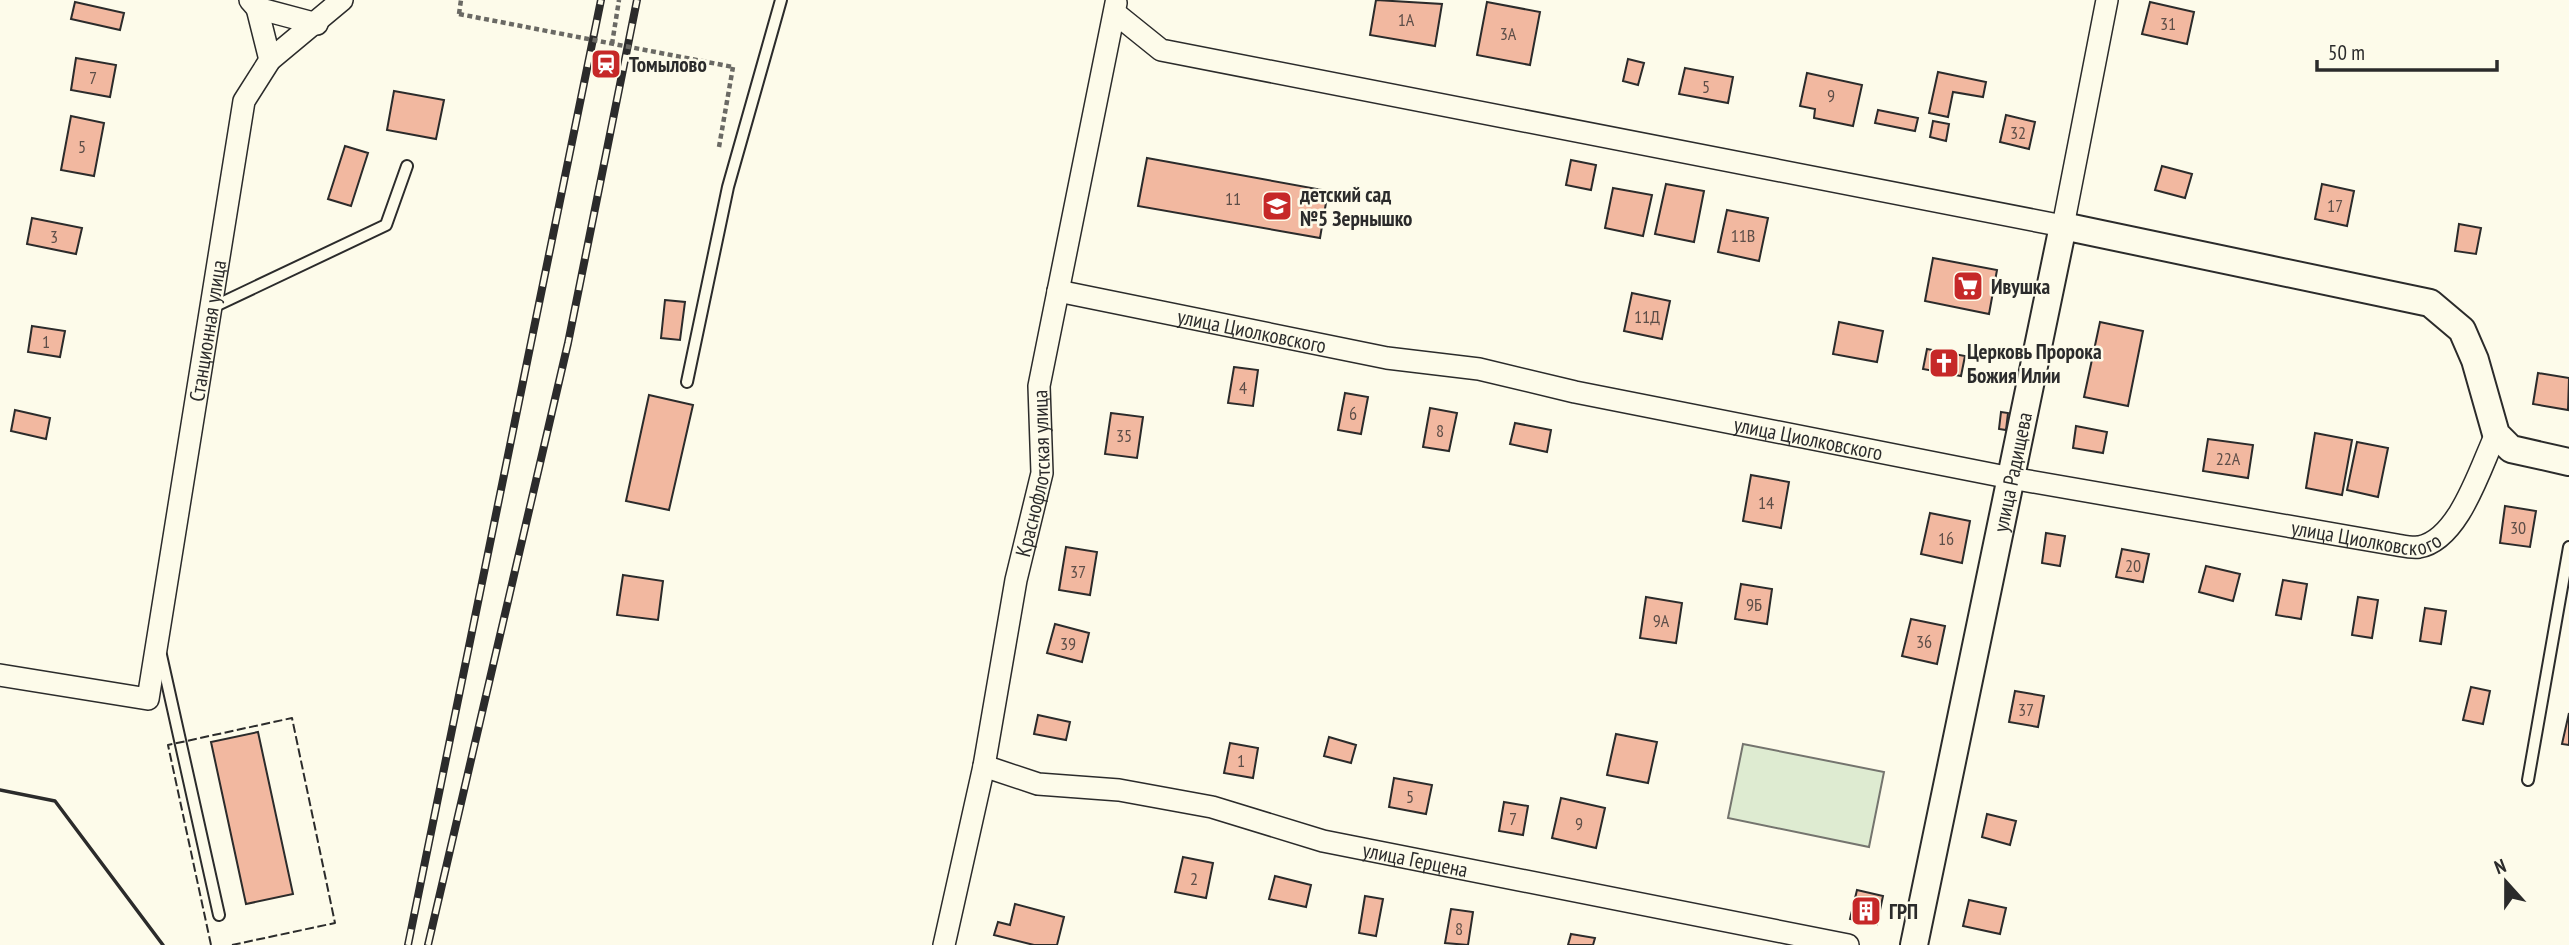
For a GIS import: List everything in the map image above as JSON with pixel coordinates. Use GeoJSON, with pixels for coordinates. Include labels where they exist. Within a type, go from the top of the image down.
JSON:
{"type":"FeatureCollection","features":[{"type":"Feature","properties":{"kind":"street","name":"Станционная улица"},"geometry":{"type":"LineString","coordinates":[[0,675],[148,699],[244,101],[270,60],[317,24],[342,0]]}},
{"type":"Feature","properties":{"kind":"street","name":"улица Радищева"},"geometry":{"type":"LineString","coordinates":[[1914,945],[2063,226],[2107,0]]}},
{"type":"Feature","properties":{"kind":"street"},"geometry":{"type":"LineString","coordinates":[[253,4],[317,24]]}},
{"type":"Feature","properties":{"kind":"street"},"geometry":{"type":"LineString","coordinates":[[253,4],[270,60]]}},
{"type":"Feature","properties":{"kind":"street"},"geometry":{"type":"LineString","coordinates":[[1111,4],[1161,50],[2063,226],[2430,303],[2462,330],[2496,434],[2511,449],[2569,462]]}},
{"type":"Feature","properties":{"kind":"street","name":"Краснофлотская улица"},"geometry":{"type":"LineString","coordinates":[[944,945],[984,766],[1016,580],[1042,473],[1039,386],[1111,4]]}},
{"type":"Feature","properties":{"kind":"street","name":"улица Циолковского"},"geometry":{"type":"LineString","coordinates":[[1058,291],[1387,358],[1479,369],[1575,392],[2011,478],[2418,547],[2441,537],[2453,526],[2496,434]]}},
{"type":"Feature","properties":{"kind":"street","name":"улица Герцена"},"geometry":{"type":"LineString","coordinates":[[984,766],[1038,784],[1119,790],[1212,807],[1323,841],[1848,945]]}},
{"type":"Feature","properties":{"kind":"lane"},"geometry":{"type":"LineString","coordinates":[[687,382],[728,187],[782,0]]}},
{"type":"Feature","properties":{"kind":"lane"},"geometry":{"type":"LineString","coordinates":[[211,308],[386,225],[407,166]]}},
{"type":"Feature","properties":{"kind":"lane"},"geometry":{"type":"LineString","coordinates":[[2528,780],[2569,547]]}},
{"type":"Feature","properties":{"kind":"lane"},"geometry":{"type":"LineString","coordinates":[[158,642],[183,742],[219,915]]}},
{"type":"Feature","properties":{"kind":"path"},"geometry":{"type":"LineString","coordinates":[[461,0],[459,14],[733,67],[719,152]]}},
{"type":"Feature","properties":{"kind":"path"},"geometry":{"type":"LineString","coordinates":[[612,44],[619,0]]}},
{"type":"Feature","properties":{"kind":"green space"},"geometry":{"type":"Polygon","coordinates":[[[1743,744],[1884,772],[1869,847],[1728,818],[1743,744]]]}},
{"type":"Feature","properties":{"kind":"building"},"geometry":{"type":"Polygon","coordinates":[[[1376,0],[1442,4],[1435,46],[1370,35],[1376,0]]]}},
{"type":"Feature","properties":{"kind":"building"},"geometry":{"type":"Polygon","coordinates":[[[75,2],[124,13],[120,30],[71,19],[75,2]]]}},
{"type":"Feature","properties":{"kind":"building"},"geometry":{"type":"Polygon","coordinates":[[[1487,2],[1540,12],[1530,65],[1477,55],[1487,2]]]}},
{"type":"Feature","properties":{"kind":"building"},"geometry":{"type":"Polygon","coordinates":[[[2150,2],[2194,12],[2187,44],[2142,34],[2150,2]]]}},
{"type":"Feature","properties":{"kind":"building"},"geometry":{"type":"Polygon","coordinates":[[[76,58],[116,65],[110,97],[71,90],[76,58]]]}},
{"type":"Feature","properties":{"kind":"building"},"geometry":{"type":"Polygon","coordinates":[[[1628,59],[1644,63],[1638,85],[1623,81],[1628,59]]]}},
{"type":"Feature","properties":{"kind":"building"},"geometry":{"type":"Polygon","coordinates":[[[1685,68],[1733,77],[1728,103],[1679,94],[1685,68]]]}},
{"type":"Feature","properties":{"kind":"building"},"geometry":{"type":"Polygon","coordinates":[[[1938,72],[1986,82],[1983,97],[1953,92],[1948,117],[1929,113],[1938,72]]]}},
{"type":"Feature","properties":{"kind":"building"},"geometry":{"type":"Polygon","coordinates":[[[1807,73],[1862,85],[1853,126],[1814,118],[1815,109],[1800,106],[1807,73]]]}},
{"type":"Feature","properties":{"kind":"building"},"geometry":{"type":"Polygon","coordinates":[[[394,91],[444,100],[436,139],[387,130],[394,91]]]}},
{"type":"Feature","properties":{"kind":"building"},"geometry":{"type":"Polygon","coordinates":[[[1878,110],[1918,118],[1915,131],[1875,123],[1878,110]]]}},
{"type":"Feature","properties":{"kind":"building"},"geometry":{"type":"Polygon","coordinates":[[[2006,115],[2035,122],[2029,149],[2000,142],[2006,115]]]}},
{"type":"Feature","properties":{"kind":"building"},"geometry":{"type":"Polygon","coordinates":[[[71,116],[104,123],[94,176],[61,170],[71,116]]]}},
{"type":"Feature","properties":{"kind":"building"},"geometry":{"type":"Polygon","coordinates":[[[1933,121],[1949,124],[1946,141],[1930,137],[1933,121]]]}},
{"type":"Feature","properties":{"kind":"building"},"geometry":{"type":"Polygon","coordinates":[[[345,146],[368,153],[351,206],[328,199],[345,146]]]}},
{"type":"Feature","properties":{"kind":"building"},"geometry":{"type":"Polygon","coordinates":[[[1147,158],[1328,191],[1320,238],[1138,206],[1147,158]]]}},
{"type":"Feature","properties":{"kind":"building"},"geometry":{"type":"Polygon","coordinates":[[[1571,160],[1596,165],[1591,190],[1566,185],[1571,160]]]}},
{"type":"Feature","properties":{"kind":"building"},"geometry":{"type":"Polygon","coordinates":[[[2162,166],[2192,174],[2185,198],[2155,190],[2162,166]]]}},
{"type":"Feature","properties":{"kind":"building"},"geometry":{"type":"Polygon","coordinates":[[[1666,184],[1704,191],[1694,242],[1655,234],[1666,184]]]}},
{"type":"Feature","properties":{"kind":"building"},"geometry":{"type":"Polygon","coordinates":[[[2322,184],[2354,191],[2347,226],[2315,219],[2322,184]]]}},
{"type":"Feature","properties":{"kind":"building"},"geometry":{"type":"Polygon","coordinates":[[[1613,188],[1652,195],[1643,236],[1605,228],[1613,188]]]}},
{"type":"Feature","properties":{"kind":"building"},"geometry":{"type":"Polygon","coordinates":[[[1727,210],[1768,218],[1759,261],[1718,252],[1727,210]]]}},
{"type":"Feature","properties":{"kind":"building"},"geometry":{"type":"Polygon","coordinates":[[[32,218],[82,228],[76,254],[27,244],[32,218]]]}},
{"type":"Feature","properties":{"kind":"building"},"geometry":{"type":"Polygon","coordinates":[[[2459,224],[2481,228],[2476,254],[2455,251],[2459,224]]]}},
{"type":"Feature","properties":{"kind":"building"},"geometry":{"type":"Polygon","coordinates":[[[1933,258],[1997,270],[1989,314],[1925,301],[1933,258]]]}},
{"type":"Feature","properties":{"kind":"building"},"geometry":{"type":"Polygon","coordinates":[[[1632,293],[1670,301],[1662,339],[1624,331],[1632,293]]]}},
{"type":"Feature","properties":{"kind":"building"},"geometry":{"type":"Polygon","coordinates":[[[665,300],[685,302],[680,340],[661,338],[665,300]]]}},
{"type":"Feature","properties":{"kind":"building"},"geometry":{"type":"Polygon","coordinates":[[[1839,322],[1883,331],[1877,362],[1833,354],[1839,322]]]}},
{"type":"Feature","properties":{"kind":"building"},"geometry":{"type":"Polygon","coordinates":[[[2100,322],[2143,331],[2128,406],[2084,397],[2100,322]]]}},
{"type":"Feature","properties":{"kind":"building"},"geometry":{"type":"Polygon","coordinates":[[[32,326],[65,331],[60,357],[28,352],[32,326]]]}},
{"type":"Feature","properties":{"kind":"building","name":"Церковь Пророка Божия Илии"},"geometry":{"type":"Polygon","coordinates":[[[1927,349],[1965,356],[1961,376],[1923,369],[1927,349]]]}},
{"type":"Feature","properties":{"kind":"building"},"geometry":{"type":"Polygon","coordinates":[[[1234,367],[1258,370],[1253,406],[1228,403],[1234,367]]]}},
{"type":"Feature","properties":{"kind":"building"},"geometry":{"type":"Polygon","coordinates":[[[2538,373],[2569,378],[2568,410],[2533,404],[2538,373]]]}},
{"type":"Feature","properties":{"kind":"building"},"geometry":{"type":"Polygon","coordinates":[[[1345,393],[1368,397],[1361,434],[1338,430],[1345,393]]]}},
{"type":"Feature","properties":{"kind":"building"},"geometry":{"type":"Polygon","coordinates":[[[649,395],[693,405],[669,510],[626,501],[649,395]]]}},
{"type":"Feature","properties":{"kind":"building"},"geometry":{"type":"Polygon","coordinates":[[[1430,408],[1457,413],[1449,451],[1423,447],[1430,408]]]}},
{"type":"Feature","properties":{"kind":"building"},"geometry":{"type":"Polygon","coordinates":[[[15,410],[50,418],[46,439],[11,431],[15,410]]]}},
{"type":"Feature","properties":{"kind":"building"},"geometry":{"type":"Polygon","coordinates":[[[2001,412],[2008,413],[2006,430],[1999,429],[2001,412]]]}},
{"type":"Feature","properties":{"kind":"building"},"geometry":{"type":"Polygon","coordinates":[[[1111,413],[1143,417],[1137,458],[1105,454],[1111,413]]]}},
{"type":"Feature","properties":{"kind":"building"},"geometry":{"type":"Polygon","coordinates":[[[1515,423],[1551,430],[1547,452],[1510,444],[1515,423]]]}},
{"type":"Feature","properties":{"kind":"building"},"geometry":{"type":"Polygon","coordinates":[[[2076,426],[2107,432],[2103,453],[2073,448],[2076,426]]]}},
{"type":"Feature","properties":{"kind":"building"},"geometry":{"type":"Polygon","coordinates":[[[2315,433],[2352,440],[2342,495],[2306,488],[2315,433]]]}},
{"type":"Feature","properties":{"kind":"building"},"geometry":{"type":"Polygon","coordinates":[[[2208,439],[2253,445],[2248,478],[2203,471],[2208,439]]]}},
{"type":"Feature","properties":{"kind":"building"},"geometry":{"type":"Polygon","coordinates":[[[2357,442],[2388,448],[2378,497],[2347,490],[2357,442]]]}},
{"type":"Feature","properties":{"kind":"building"},"geometry":{"type":"Polygon","coordinates":[[[1751,475],[1789,482],[1781,528],[1743,521],[1751,475]]]}},
{"type":"Feature","properties":{"kind":"building"},"geometry":{"type":"Polygon","coordinates":[[[2505,506],[2536,511],[2530,547],[2500,543],[2505,506]]]}},
{"type":"Feature","properties":{"kind":"building"},"geometry":{"type":"Polygon","coordinates":[[[1930,513],[1970,521],[1962,563],[1921,554],[1930,513]]]}},
{"type":"Feature","properties":{"kind":"building"},"geometry":{"type":"Polygon","coordinates":[[[2046,533],[2065,536],[2060,566],[2042,563],[2046,533]]]}},
{"type":"Feature","properties":{"kind":"building"},"geometry":{"type":"Polygon","coordinates":[[[1066,547],[1097,552],[1090,595],[1059,590],[1066,547]]]}},
{"type":"Feature","properties":{"kind":"building"},"geometry":{"type":"Polygon","coordinates":[[[2122,549],[2149,554],[2143,582],[2116,577],[2122,549]]]}},
{"type":"Feature","properties":{"kind":"building"},"geometry":{"type":"Polygon","coordinates":[[[2206,566],[2240,574],[2233,601],[2199,592],[2206,566]]]}},
{"type":"Feature","properties":{"kind":"building"},"geometry":{"type":"Polygon","coordinates":[[[623,575],[663,581],[658,620],[617,615],[623,575]]]}},
{"type":"Feature","properties":{"kind":"building"},"geometry":{"type":"Polygon","coordinates":[[[2283,580],[2307,584],[2301,619],[2276,615],[2283,580]]]}},
{"type":"Feature","properties":{"kind":"building"},"geometry":{"type":"Polygon","coordinates":[[[1741,584],[1772,589],[1767,624],[1735,619],[1741,584]]]}},
{"type":"Feature","properties":{"kind":"building"},"geometry":{"type":"Polygon","coordinates":[[[1646,597],[1682,603],[1676,643],[1640,638],[1646,597]]]}},
{"type":"Feature","properties":{"kind":"building"},"geometry":{"type":"Polygon","coordinates":[[[2358,597],[2378,600],[2372,638],[2352,635],[2358,597]]]}},
{"type":"Feature","properties":{"kind":"building"},"geometry":{"type":"Polygon","coordinates":[[[2425,608],[2446,611],[2441,644],[2420,641],[2425,608]]]}},
{"type":"Feature","properties":{"kind":"building"},"geometry":{"type":"Polygon","coordinates":[[[1911,619],[1945,626],[1937,664],[1902,656],[1911,619]]]}},
{"type":"Feature","properties":{"kind":"building"},"geometry":{"type":"Polygon","coordinates":[[[1055,624],[1089,633],[1082,662],[1047,653],[1055,624]]]}},
{"type":"Feature","properties":{"kind":"building"},"geometry":{"type":"Polygon","coordinates":[[[2471,687],[2490,691],[2483,724],[2463,720],[2471,687]]]}},
{"type":"Feature","properties":{"kind":"building"},"geometry":{"type":"Polygon","coordinates":[[[2015,691],[2044,696],[2038,727],[2009,722],[2015,691]]]}},
{"type":"Feature","properties":{"kind":"building"},"geometry":{"type":"Polygon","coordinates":[[[2569,713],[2569,745],[2562,744],[2569,713]]]}},
{"type":"Feature","properties":{"kind":"building"},"geometry":{"type":"Polygon","coordinates":[[[1038,715],[1070,722],[1066,740],[1034,734],[1038,715]]]}},
{"type":"Feature","properties":{"kind":"building"},"geometry":{"type":"Polygon","coordinates":[[[258,732],[293,894],[246,904],[211,742],[258,732]]]}},
{"type":"Feature","properties":{"kind":"building"},"geometry":{"type":"Polygon","coordinates":[[[1616,734],[1657,742],[1648,783],[1607,775],[1616,734]]]}},
{"type":"Feature","properties":{"kind":"building"},"geometry":{"type":"Polygon","coordinates":[[[1329,737],[1356,745],[1351,763],[1324,756],[1329,737]]]}},
{"type":"Feature","properties":{"kind":"building"},"geometry":{"type":"Polygon","coordinates":[[[1230,743],[1258,748],[1253,778],[1224,773],[1230,743]]]}},
{"type":"Feature","properties":{"kind":"building"},"geometry":{"type":"Polygon","coordinates":[[[1394,778],[1432,785],[1426,814],[1389,807],[1394,778]]]}},
{"type":"Feature","properties":{"kind":"building"},"geometry":{"type":"Polygon","coordinates":[[[1561,798],[1605,808],[1596,848],[1552,838],[1561,798]]]}},
{"type":"Feature","properties":{"kind":"building"},"geometry":{"type":"Polygon","coordinates":[[[1504,802],[1528,806],[1523,835],[1499,831],[1504,802]]]}},
{"type":"Feature","properties":{"kind":"building"},"geometry":{"type":"Polygon","coordinates":[[[1987,814],[2016,821],[2010,845],[1982,837],[1987,814]]]}},
{"type":"Feature","properties":{"kind":"building"},"geometry":{"type":"Polygon","coordinates":[[[1183,857],[1213,863],[1206,898],[1175,892],[1183,857]]]}},
{"type":"Feature","properties":{"kind":"building"},"geometry":{"type":"Polygon","coordinates":[[[1275,876],[1311,885],[1306,907],[1269,899],[1275,876]]]}},
{"type":"Feature","properties":{"kind":"building","name":"ГРП"},"geometry":{"type":"Polygon","coordinates":[[[1857,890],[1883,896],[1877,924],[1850,919],[1857,890]]]}},
{"type":"Feature","properties":{"kind":"building"},"geometry":{"type":"Polygon","coordinates":[[[1365,896],[1383,899],[1376,936],[1359,933],[1365,896]]]}},
{"type":"Feature","properties":{"kind":"building"},"geometry":{"type":"Polygon","coordinates":[[[1969,900],[2006,908],[2000,934],[1963,926],[1969,900]]]}},
{"type":"Feature","properties":{"kind":"building"},"geometry":{"type":"Polygon","coordinates":[[[1015,904],[1064,917],[1057,945],[1034,945],[994,935],[998,922],[1010,925],[1015,904]]]}},
{"type":"Feature","properties":{"kind":"building"},"geometry":{"type":"Polygon","coordinates":[[[1451,909],[1473,912],[1468,945],[1445,943],[1451,909]]]}},
{"type":"Feature","properties":{"kind":"building"},"geometry":{"type":"Polygon","coordinates":[[[1571,934],[1595,938],[1593,945],[1568,945],[1571,934]]]}},
{"type":"Feature","properties":{"kind":"railway"},"geometry":{"type":"LineString","coordinates":[[408,945],[601,0]]}},
{"type":"Feature","properties":{"kind":"railway"},"geometry":{"type":"LineString","coordinates":[[428,945],[568,343],[637,0]]}},
{"type":"Feature","properties":{"kind":"fence"},"geometry":{"type":"LineString","coordinates":[[211,945],[168,745],[292,718],[335,923],[232,945]]}},
{"type":"Feature","properties":{"kind":"wall"},"geometry":{"type":"LineString","coordinates":[[0,790],[55,801],[163,945]]}},
{"type":"Feature","properties":{"kind":"place","name":"Томылово"},"geometry":{"type":"Point","coordinates":[606,64]}},
{"type":"Feature","properties":{"kind":"place","name":"детский сад №5 Зернышко"},"geometry":{"type":"Point","coordinates":[1277,206]}},
{"type":"Feature","properties":{"kind":"place","name":"Ивушка"},"geometry":{"type":"Point","coordinates":[1968,286]}},
{"type":"Feature","properties":{"kind":"place","name":"Церковь Пророка Божия Илии"},"geometry":{"type":"Point","coordinates":[1944,363]}},
{"type":"Feature","properties":{"kind":"place","name":"ГРП"},"geometry":{"type":"Point","coordinates":[1866,911]}}]}
